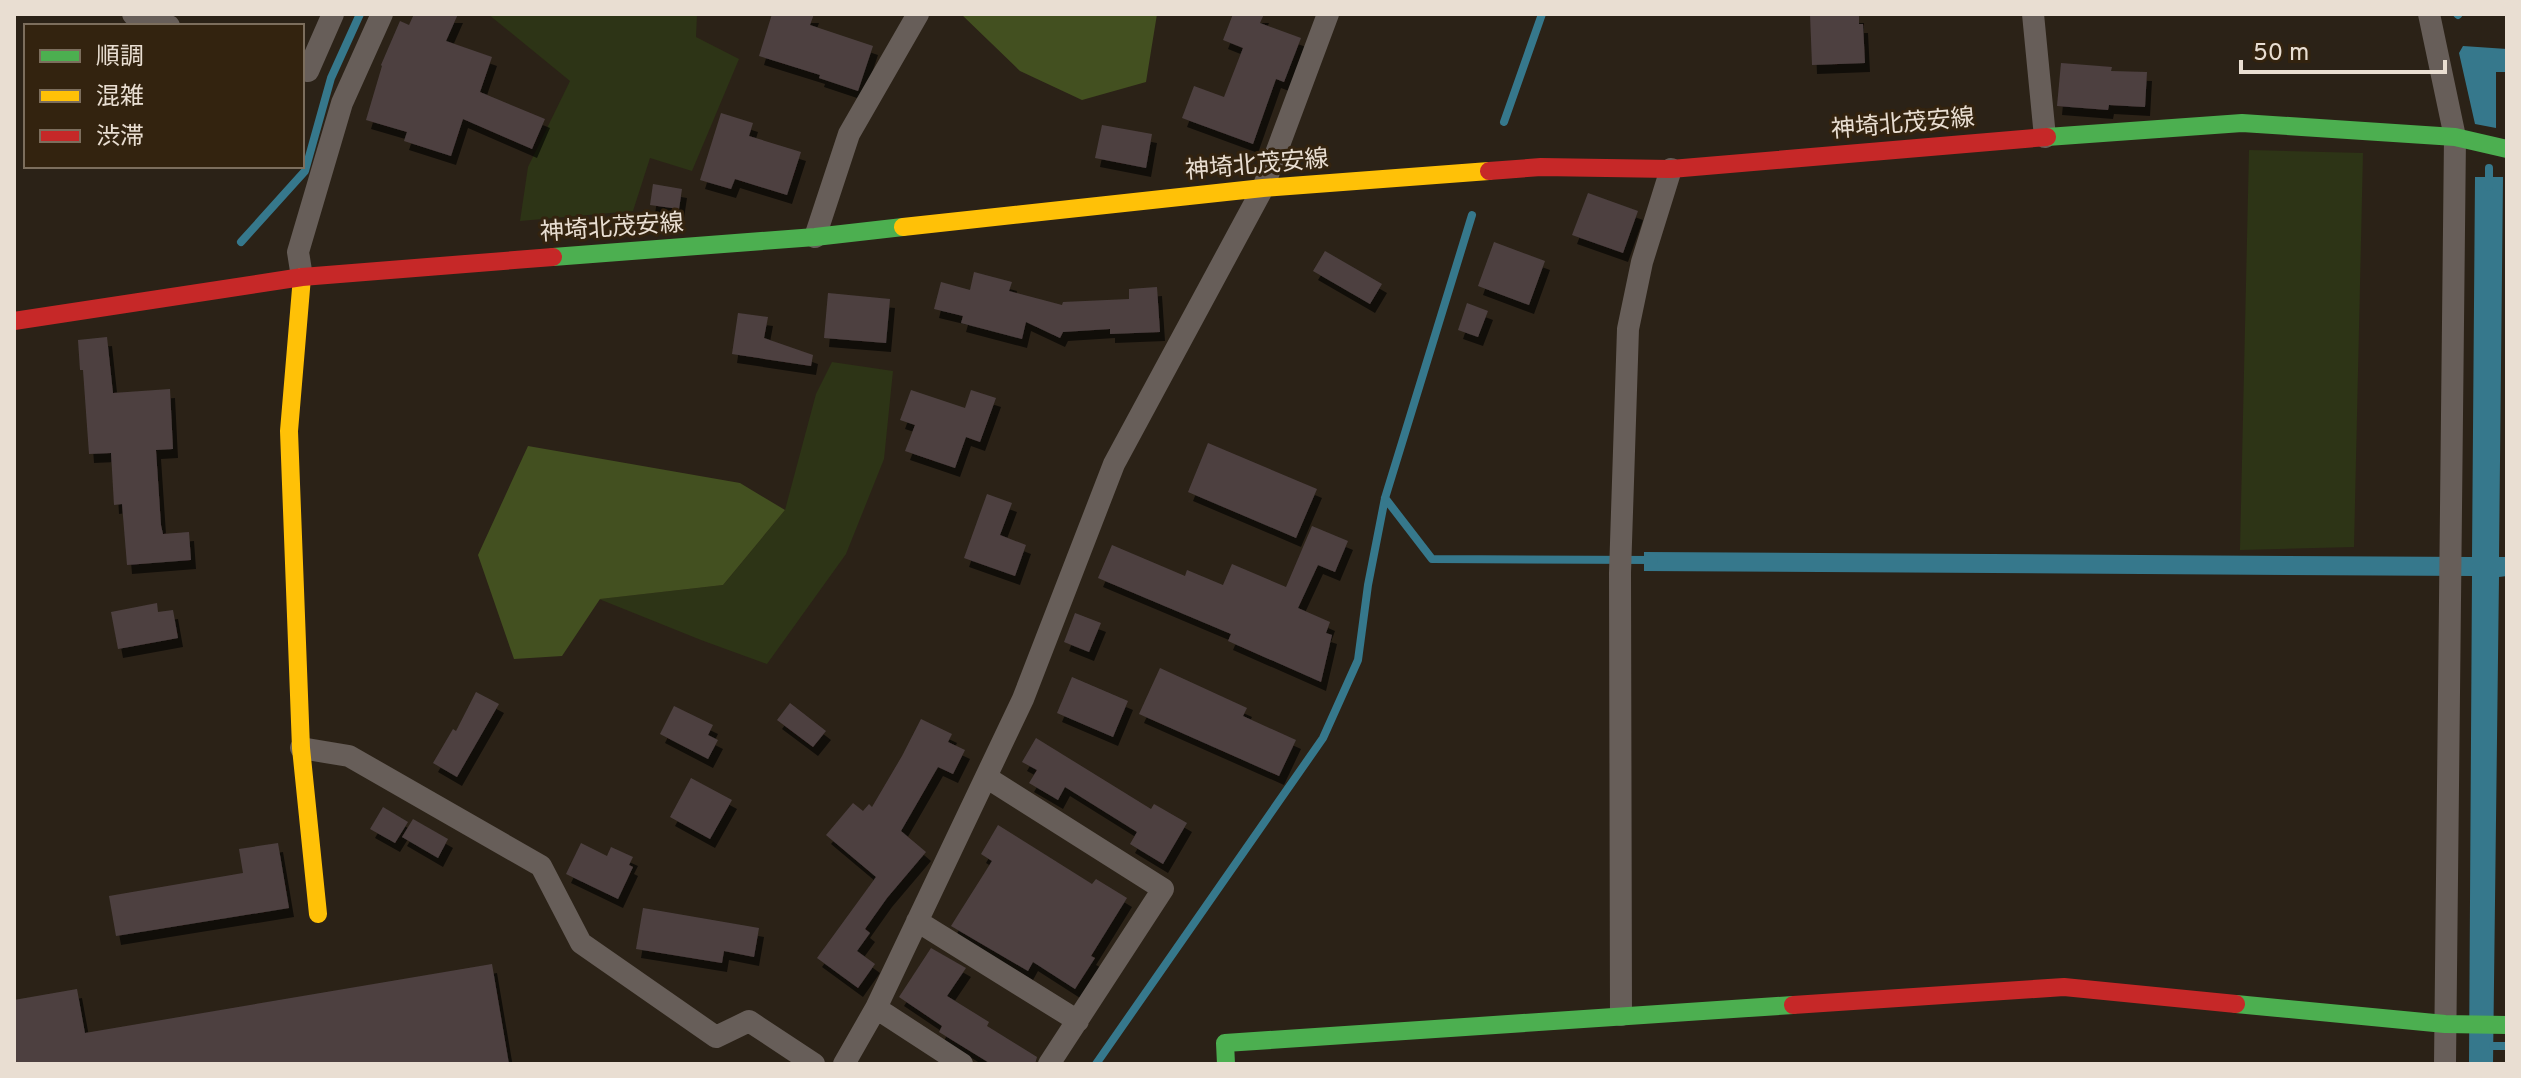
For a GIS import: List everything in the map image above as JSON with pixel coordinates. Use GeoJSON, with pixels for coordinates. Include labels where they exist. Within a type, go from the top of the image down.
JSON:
{"type":"FeatureCollection","features":[{"type":"Feature","properties":{"kind":"main road","name":"神埼北茂安線"},"geometry":{"type":"LineString","coordinates":[[14,321],[302,277],[815,237],[1263,188],[1541,167],[1671,169],[2242,123],[2455,137],[2507,149]]}},
{"type":"Feature","properties":{"kind":"main road"},"geometry":{"type":"LineString","coordinates":[[302,277],[289,431],[301,748],[318,914]]}},
{"type":"Feature","properties":{"kind":"main road"},"geometry":{"type":"LineString","coordinates":[[1226,1064],[1225,1043],[2064,987],[2455,1024],[2502,1025]]}},
{"type":"Feature","properties":{"kind":"street"},"geometry":{"type":"LineString","coordinates":[[133,14],[163,24]]}},
{"type":"Feature","properties":{"kind":"street"},"geometry":{"type":"LineString","coordinates":[[304,70],[308,71],[333,14]]}},
{"type":"Feature","properties":{"kind":"street"},"geometry":{"type":"LineString","coordinates":[[302,277],[298,252],[342,103],[382,14]]}},
{"type":"Feature","properties":{"kind":"street"},"geometry":{"type":"LineString","coordinates":[[815,237],[849,134],[918,14]]}},
{"type":"Feature","properties":{"kind":"street"},"geometry":{"type":"LineString","coordinates":[[844,1064],[876,1008],[1023,699],[1114,464],[1263,188],[1328,14]]}},
{"type":"Feature","properties":{"kind":"street"},"geometry":{"type":"LineString","coordinates":[[2033,14],[2045,137]]}},
{"type":"Feature","properties":{"kind":"street"},"geometry":{"type":"LineString","coordinates":[[2429,14],[2455,137],[2452,548],[2455,1024],[2445,1064]]}},
{"type":"Feature","properties":{"kind":"street"},"geometry":{"type":"LineString","coordinates":[[1621,1015],[1620,573],[1628,329],[1642,262],[1671,169]]}},
{"type":"Feature","properties":{"kind":"street"},"geometry":{"type":"LineString","coordinates":[[301,748],[349,756],[541,866],[581,943],[716,1037],[749,1021],[814,1064]]}},
{"type":"Feature","properties":{"kind":"street"},"geometry":{"type":"LineString","coordinates":[[986,777],[1163,889],[1049,1064]]}},
{"type":"Feature","properties":{"kind":"street"},"geometry":{"type":"LineString","coordinates":[[917,921],[1078,1021]]}},
{"type":"Feature","properties":{"kind":"street"},"geometry":{"type":"LineString","coordinates":[[876,1008],[962,1064]]}},
{"type":"Feature","properties":{"kind":"green space"},"geometry":{"type":"Polygon","coordinates":[[[488,14],[697,14],[696,37],[739,59],[692,171],[650,158],[633,211],[520,221],[528,167],[570,81],[488,14]]]}},
{"type":"Feature","properties":{"kind":"green space"},"geometry":{"type":"Polygon","coordinates":[[[961,14],[1157,14],[1146,82],[1082,100],[1020,71],[961,14]]]}},
{"type":"Feature","properties":{"kind":"green space"},"geometry":{"type":"Polygon","coordinates":[[[2249,150],[2363,153],[2354,547],[2240,550],[2249,150]]]}},
{"type":"Feature","properties":{"kind":"green space"},"geometry":{"type":"Polygon","coordinates":[[[832,362],[893,371],[884,459],[846,554],[767,664],[599,599],[723,585],[785,510],[816,394],[832,362]]]}},
{"type":"Feature","properties":{"kind":"green space"},"geometry":{"type":"Polygon","coordinates":[[[528,446],[740,483],[785,510],[723,585],[600,599],[562,656],[514,659],[478,555],[528,446]]]}},
{"type":"Feature","properties":{"kind":"water"},"geometry":{"type":"Polygon","coordinates":[[[2463,46],[2507,49],[2507,72],[2496,72],[2496,128],[2475,124],[2459,53],[2463,46]]]}},
{"type":"Feature","properties":{"kind":"water"},"geometry":{"type":"Polygon","coordinates":[[[2475,177],[2503,177],[2499,557],[2507,557],[2507,576],[2499,577],[2493,1064],[2469,1064],[2472,576],[1644,571],[1644,552],[2472,557],[2475,177]]]}},
{"type":"Feature","properties":{"kind":"building"},"geometry":{"type":"Polygon","coordinates":[[[414,14],[458,14],[446,41],[492,57],[480,92],[545,119],[532,149],[463,119],[451,156],[404,141],[407,132],[366,120],[381,65],[400,21],[409,25],[414,14]]]}},
{"type":"Feature","properties":{"kind":"building"},"geometry":{"type":"Polygon","coordinates":[[[772,14],[814,14],[810,25],[873,46],[858,91],[819,78],[820,75],[759,56],[772,14]]]}},
{"type":"Feature","properties":{"kind":"building"},"geometry":{"type":"Polygon","coordinates":[[[1233,14],[1264,14],[1260,23],[1301,38],[1284,82],[1276,79],[1253,144],[1182,118],[1194,86],[1224,97],[1243,48],[1223,40],[1233,14]]]}},
{"type":"Feature","properties":{"kind":"building"},"geometry":{"type":"Polygon","coordinates":[[[1810,14],[1859,14],[1859,24],[1863,24],[1865,63],[1812,65],[1810,14]]]}},
{"type":"Feature","properties":{"kind":"building"},"geometry":{"type":"Polygon","coordinates":[[[2061,63],[2112,67],[2111,71],[2147,72],[2145,107],[2109,105],[2108,110],[2057,106],[2061,63]]]}},
{"type":"Feature","properties":{"kind":"building"},"geometry":{"type":"Polygon","coordinates":[[[721,113],[753,123],[749,136],[801,152],[787,195],[735,179],[731,189],[700,180],[721,113]]]}},
{"type":"Feature","properties":{"kind":"building"},"geometry":{"type":"Polygon","coordinates":[[[1102,125],[1152,134],[1146,168],[1095,158],[1102,125]]]}},
{"type":"Feature","properties":{"kind":"building"},"geometry":{"type":"Polygon","coordinates":[[[653,184],[682,189],[679,209],[650,205],[653,184]]]}},
{"type":"Feature","properties":{"kind":"building"},"geometry":{"type":"Polygon","coordinates":[[[1588,193],[1638,211],[1623,253],[1572,235],[1588,193]]]}},
{"type":"Feature","properties":{"kind":"building"},"geometry":{"type":"Polygon","coordinates":[[[1494,242],[1545,261],[1529,305],[1478,286],[1494,242]]]}},
{"type":"Feature","properties":{"kind":"building"},"geometry":{"type":"Polygon","coordinates":[[[1325,251],[1382,284],[1370,304],[1313,271],[1325,251]]]}},
{"type":"Feature","properties":{"kind":"building"},"geometry":{"type":"Polygon","coordinates":[[[974,272],[1012,282],[1009,291],[1062,305],[1063,302],[1129,299],[1129,289],[1157,287],[1160,332],[1110,334],[1110,329],[1063,332],[1060,338],[1026,322],[1022,339],[961,323],[963,316],[934,309],[941,282],[970,290],[974,272]]]}},
{"type":"Feature","properties":{"kind":"building"},"geometry":{"type":"Polygon","coordinates":[[[828,293],[890,299],[886,343],[824,338],[828,293]]]}},
{"type":"Feature","properties":{"kind":"building"},"geometry":{"type":"Polygon","coordinates":[[[1467,303],[1488,311],[1478,337],[1458,330],[1467,303]]]}},
{"type":"Feature","properties":{"kind":"building"},"geometry":{"type":"Polygon","coordinates":[[[738,313],[768,317],[764,338],[813,355],[811,366],[732,354],[738,313]]]}},
{"type":"Feature","properties":{"kind":"building"},"geometry":{"type":"Polygon","coordinates":[[[107,337],[113,393],[170,389],[173,449],[156,450],[161,525],[163,534],[189,532],[191,560],[127,565],[122,504],[114,505],[111,453],[89,454],[83,370],[80,370],[78,340],[107,337]]]}},
{"type":"Feature","properties":{"kind":"building"},"geometry":{"type":"Polygon","coordinates":[[[911,390],[965,408],[971,390],[996,398],[980,442],[966,437],[955,468],[905,451],[915,425],[900,420],[911,390]]]}},
{"type":"Feature","properties":{"kind":"building"},"geometry":{"type":"Polygon","coordinates":[[[1208,443],[1317,489],[1296,538],[1188,492],[1208,443]]]}},
{"type":"Feature","properties":{"kind":"building"},"geometry":{"type":"Polygon","coordinates":[[[987,494],[1012,503],[1000,535],[1026,545],[1015,576],[964,558],[987,494]]]}},
{"type":"Feature","properties":{"kind":"building"},"geometry":{"type":"Polygon","coordinates":[[[1312,526],[1348,541],[1335,572],[1318,565],[1298,608],[1330,622],[1326,633],[1332,635],[1321,682],[1228,641],[1231,634],[1098,578],[1112,545],[1185,576],[1187,570],[1223,585],[1232,564],[1286,587],[1312,526]]]}},
{"type":"Feature","properties":{"kind":"building"},"geometry":{"type":"Polygon","coordinates":[[[157,603],[158,612],[173,610],[178,638],[118,649],[111,612],[157,603]]]}},
{"type":"Feature","properties":{"kind":"building"},"geometry":{"type":"Polygon","coordinates":[[[1075,613],[1101,623],[1089,652],[1064,642],[1075,613]]]}},
{"type":"Feature","properties":{"kind":"building"},"geometry":{"type":"Polygon","coordinates":[[[1160,668],[1247,708],[1243,716],[1296,740],[1279,776],[1139,714],[1160,668]]]}},
{"type":"Feature","properties":{"kind":"building"},"geometry":{"type":"Polygon","coordinates":[[[1072,677],[1128,701],[1113,737],[1057,713],[1072,677]]]}},
{"type":"Feature","properties":{"kind":"building"},"geometry":{"type":"Polygon","coordinates":[[[476,692],[499,704],[457,777],[433,763],[453,729],[456,731],[476,692]]]}},
{"type":"Feature","properties":{"kind":"building"},"geometry":{"type":"Polygon","coordinates":[[[790,703],[826,731],[813,747],[777,720],[790,703]]]}},
{"type":"Feature","properties":{"kind":"building"},"geometry":{"type":"Polygon","coordinates":[[[674,706],[713,725],[708,735],[718,740],[708,759],[660,734],[674,706]]]}},
{"type":"Feature","properties":{"kind":"building"},"geometry":{"type":"Polygon","coordinates":[[[921,719],[952,734],[948,742],[965,750],[953,774],[938,767],[901,831],[926,852],[865,929],[870,933],[857,951],[875,964],[858,988],[817,958],[876,877],[826,835],[853,803],[863,811],[869,804],[872,807],[921,719]]]}},
{"type":"Feature","properties":{"kind":"building"},"geometry":{"type":"Polygon","coordinates":[[[1036,738],[1151,809],[1154,804],[1187,823],[1163,864],[1130,844],[1137,832],[1065,787],[1058,800],[1029,783],[1037,770],[1022,762],[1036,738]]]}},
{"type":"Feature","properties":{"kind":"building"},"geometry":{"type":"Polygon","coordinates":[[[691,778],[732,800],[710,839],[670,817],[691,778]]]}},
{"type":"Feature","properties":{"kind":"building"},"geometry":{"type":"Polygon","coordinates":[[[383,807],[408,822],[395,843],[370,829],[383,807]]]}},
{"type":"Feature","properties":{"kind":"building"},"geometry":{"type":"Polygon","coordinates":[[[413,819],[448,839],[438,858],[402,837],[413,819]]]}},
{"type":"Feature","properties":{"kind":"building"},"geometry":{"type":"Polygon","coordinates":[[[998,825],[1092,884],[1096,879],[1127,898],[1091,956],[1095,958],[1075,989],[1033,962],[1028,971],[951,926],[992,861],[981,854],[998,825]]]}},
{"type":"Feature","properties":{"kind":"building"},"geometry":{"type":"Polygon","coordinates":[[[278,843],[289,908],[116,936],[109,896],[243,873],[239,849],[278,843]]]}},
{"type":"Feature","properties":{"kind":"building"},"geometry":{"type":"Polygon","coordinates":[[[581,843],[607,856],[611,847],[633,857],[629,865],[633,867],[618,899],[566,874],[581,843]]]}},
{"type":"Feature","properties":{"kind":"building"},"geometry":{"type":"Polygon","coordinates":[[[643,908],[759,928],[754,957],[724,951],[722,963],[636,949],[643,908]]]}},
{"type":"Feature","properties":{"kind":"building"},"geometry":{"type":"Polygon","coordinates":[[[931,948],[966,968],[947,996],[1037,1057],[1035,1064],[991,1064],[939,1032],[942,1026],[899,997],[931,948]]]}},
{"type":"Feature","properties":{"kind":"building"},"geometry":{"type":"Polygon","coordinates":[[[492,964],[509,1064],[14,1064],[14,1000],[77,989],[85,1033],[492,964]]]}},
{"type":"Feature","properties":{"kind":"waterway"},"geometry":{"type":"LineString","coordinates":[[241,242],[305,171],[331,78],[360,14]]}},
{"type":"Feature","properties":{"kind":"waterway"},"geometry":{"type":"LineString","coordinates":[[1504,122],[1542,14]]}},
{"type":"Feature","properties":{"kind":"waterway"},"geometry":{"type":"LineString","coordinates":[[2489,168],[2489,187]]}},
{"type":"Feature","properties":{"kind":"waterway"},"geometry":{"type":"LineString","coordinates":[[1096,1064],[1323,738],[1358,660],[1368,585],[1385,498],[1472,215]]}},
{"type":"Feature","properties":{"kind":"waterway"},"geometry":{"type":"LineString","coordinates":[[1385,498],[1432,559],[1654,560]]}},
{"type":"Feature","properties":{"kind":"waterway"},"geometry":{"type":"LineString","coordinates":[[2493,1046],[2507,1046]]}},
{"type":"Feature","properties":{"kind":"traffic: fast"},"geometry":{"type":"LineString","coordinates":[[2047,137],[2242,123],[2455,137],[2507,149]]}},
{"type":"Feature","properties":{"kind":"traffic: fast"},"geometry":{"type":"LineString","coordinates":[[553,257],[815,237],[903,227]]}},
{"type":"Feature","properties":{"kind":"traffic: fast"},"geometry":{"type":"LineString","coordinates":[[2236,1004],[2445,1024],[2507,1025]]}},
{"type":"Feature","properties":{"kind":"traffic: fast"},"geometry":{"type":"LineString","coordinates":[[1226,1064],[1225,1043],[1793,1005]]}},
{"type":"Feature","properties":{"kind":"traffic: slow"},"geometry":{"type":"LineString","coordinates":[[903,227],[1263,188],[1489,171]]}},
{"type":"Feature","properties":{"kind":"traffic: slow"},"geometry":{"type":"LineString","coordinates":[[302,277],[289,431],[301,748],[318,914]]}},
{"type":"Feature","properties":{"kind":"traffic: jam"},"geometry":{"type":"LineString","coordinates":[[1489,171],[1541,167],[1671,169],[2047,137]]}},
{"type":"Feature","properties":{"kind":"traffic: jam"},"geometry":{"type":"LineString","coordinates":[[14,321],[302,277],[553,257]]}},
{"type":"Feature","properties":{"kind":"traffic: jam"},"geometry":{"type":"LineString","coordinates":[[1793,1005],[2064,987],[2236,1004]]}}]}
